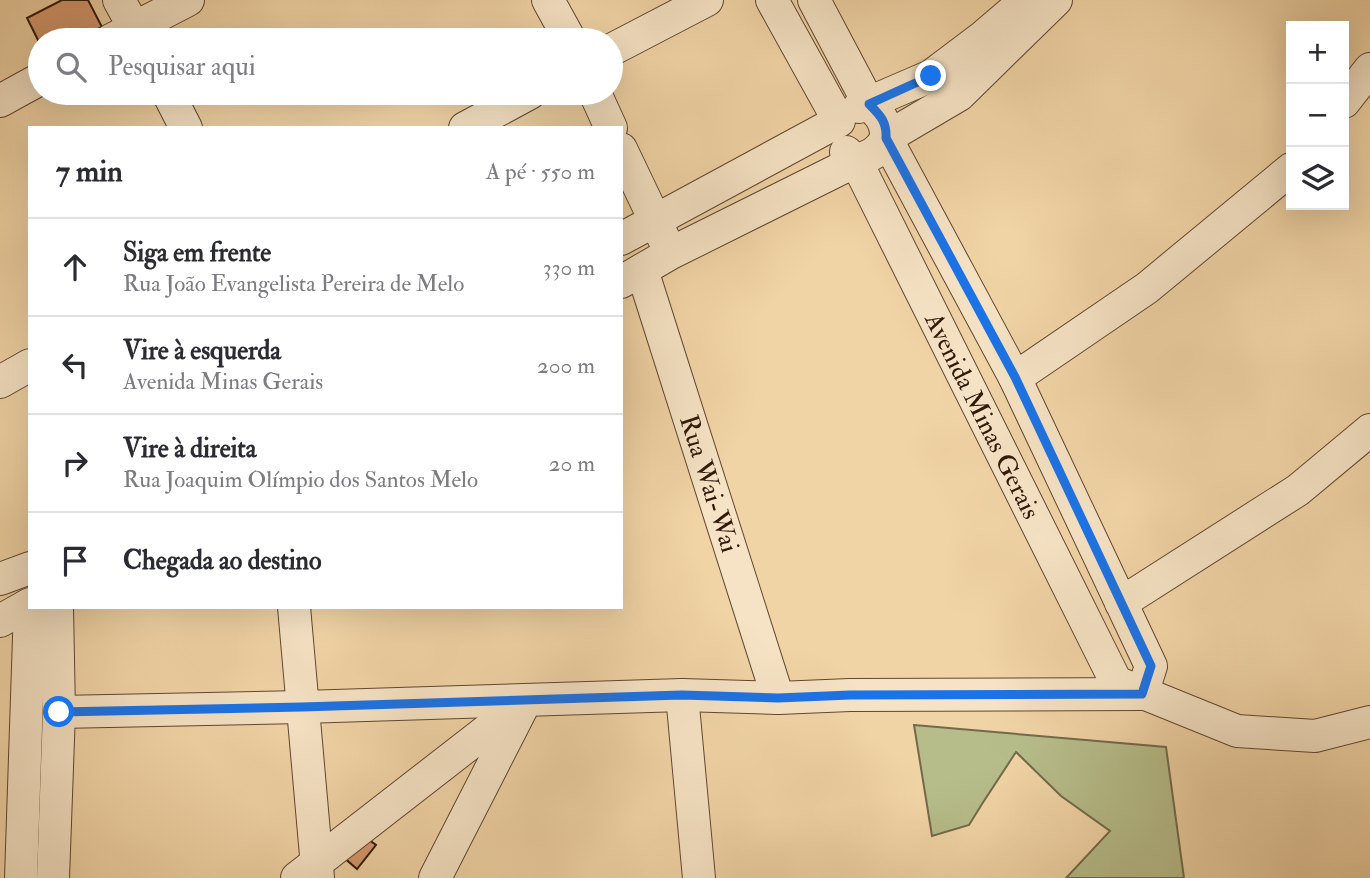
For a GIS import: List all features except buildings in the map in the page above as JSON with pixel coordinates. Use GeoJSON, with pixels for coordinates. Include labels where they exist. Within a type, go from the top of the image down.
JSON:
{"type":"FeatureCollection","features":[{"type":"Feature","properties":{"kind":"street"},"geometry":{"type":"LineString","coordinates":[[119,0],[127,28]]}},
{"type":"Feature","properties":{"kind":"street"},"geometry":{"type":"LineString","coordinates":[[142,28],[188,0]]}},
{"type":"Feature","properties":{"kind":"street"},"geometry":{"type":"LineString","coordinates":[[548,0],[563,28]]}},
{"type":"Feature","properties":{"kind":"street"},"geometry":{"type":"LineString","coordinates":[[623,44],[707,0]]}},
{"type":"Feature","properties":{"kind":"street","name":"Avenida Minas Gerais"},"geometry":{"type":"LineString","coordinates":[[772,0],[863,132],[1015,377],[1151,666],[1129,688],[863,132],[814,0]]}},
{"type":"Feature","properties":{"kind":"street"},"geometry":{"type":"LineString","coordinates":[[632,276],[863,132],[1026,0]]}},
{"type":"Feature","properties":{"kind":"street"},"geometry":{"type":"LineString","coordinates":[[623,238],[863,132],[959,95],[1056,0]]}},
{"type":"Feature","properties":{"kind":"street"},"geometry":{"type":"LineString","coordinates":[[1349,96],[1370,69]]}},
{"type":"Feature","properties":{"kind":"street"},"geometry":{"type":"LineString","coordinates":[[0,101],[28,86]]}},
{"type":"Feature","properties":{"kind":"street"},"geometry":{"type":"LineString","coordinates":[[174,105],[185,126]]}},
{"type":"Feature","properties":{"kind":"street"},"geometry":{"type":"LineString","coordinates":[[469,126],[508,105]]}},
{"type":"Feature","properties":{"kind":"street"},"geometry":{"type":"LineString","coordinates":[[600,105],[610,126]]}},
{"type":"Feature","properties":{"kind":"street"},"geometry":{"type":"LineString","coordinates":[[623,153],[671,253]]}},
{"type":"Feature","properties":{"kind":"street"},"geometry":{"type":"LineString","coordinates":[[1015,377],[1147,288],[1286,173]]}},
{"type":"Feature","properties":{"kind":"street","name":"Rua Wai-Wai"},"geometry":{"type":"LineString","coordinates":[[632,276],[778,698]]}},
{"type":"Feature","properties":{"kind":"street"},"geometry":{"type":"LineString","coordinates":[[0,382],[28,366]]}},
{"type":"Feature","properties":{"kind":"street"},"geometry":{"type":"LineString","coordinates":[[1121,603],[1298,490],[1370,430]]}},
{"type":"Feature","properties":{"kind":"street"},"geometry":{"type":"LineString","coordinates":[[0,621],[23,589]]}},
{"type":"Feature","properties":{"kind":"street"},"geometry":{"type":"LineString","coordinates":[[21,878],[23,589]]}},
{"type":"Feature","properties":{"kind":"street"},"geometry":{"type":"LineString","coordinates":[[53,878],[59,712],[57,609]]}},
{"type":"Feature","properties":{"kind":"street"},"geometry":{"type":"LineString","coordinates":[[294,609],[318,878]]}},
{"type":"Feature","properties":{"kind":"street"},"geometry":{"type":"LineString","coordinates":[[59,712],[682,695],[778,698],[1129,688],[1237,731],[1315,736],[1370,722]]}},
{"type":"Feature","properties":{"kind":"street"},"geometry":{"type":"LineString","coordinates":[[682,695],[699,878]]}},
{"type":"Feature","properties":{"kind":"street"},"geometry":{"type":"LineString","coordinates":[[297,878],[526,700]]}},
{"type":"Feature","properties":{"kind":"street"},"geometry":{"type":"LineString","coordinates":[[425,878],[526,700]]}},
{"type":"Feature","properties":{"kind":"street"},"geometry":{"type":"LineString","coordinates":[[435,878],[526,700]]}},
{"type":"Feature","properties":{"kind":"green space"},"geometry":{"type":"Polygon","coordinates":[[[914,725],[1166,747],[1184,878],[1066,878],[1110,831],[1061,796],[1016,752],[969,825],[932,836],[914,725]]]}},
{"type":"Feature","properties":{"kind":"route"},"geometry":{"type":"LineString","coordinates":[[59,712],[682,695],[778,698],[850,695],[1142,694],[1151,666],[1015,377],[886,138],[885,123],[869,104],[931,76]]}}]}
